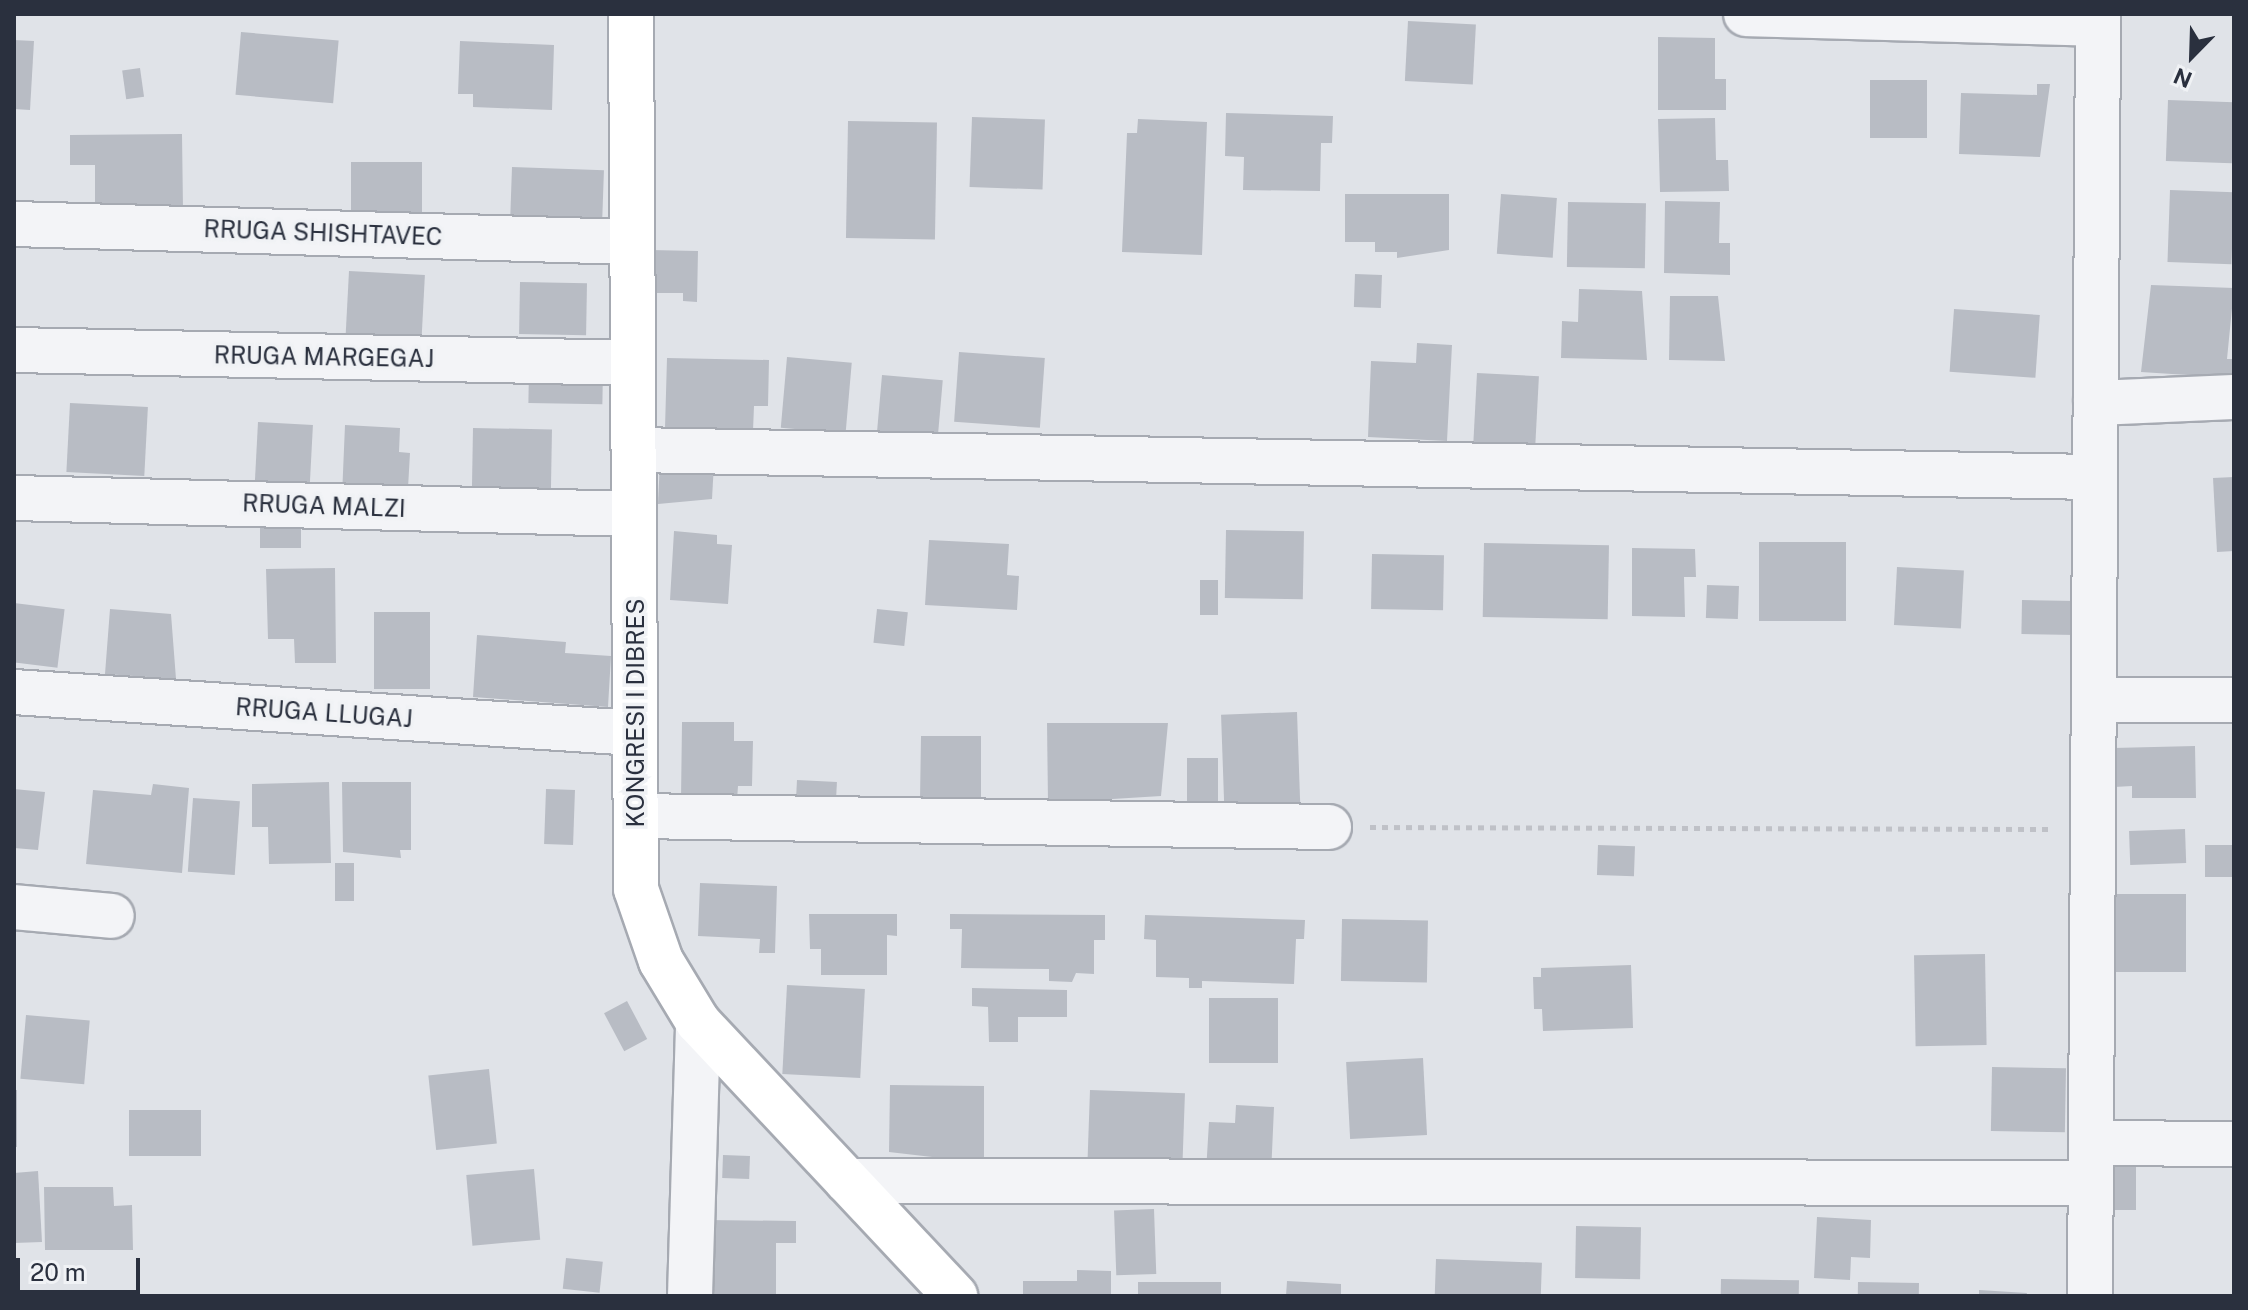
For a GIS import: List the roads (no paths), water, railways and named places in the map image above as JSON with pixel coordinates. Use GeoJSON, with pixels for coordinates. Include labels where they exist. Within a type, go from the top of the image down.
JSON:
{"type":"FeatureCollection","features":[{"type":"Feature","properties":{"kind":"street","name":"KONGRESI I DIBRES"},"geometry":{"type":"LineString","coordinates":[[631,14],[636,889],[661,961],[698,1022],[955,1296]]}},
{"type":"Feature","properties":{"kind":"street"},"geometry":{"type":"LineString","coordinates":[[1746,14],[2098,19],[2090,1296]]}},
{"type":"Feature","properties":{"kind":"street","name":"RRUGA SHISHTAVEC"},"geometry":{"type":"LineString","coordinates":[[14,224],[632,242]]}},
{"type":"Feature","properties":{"kind":"street","name":"RRUGA MARGEGAJ"},"geometry":{"type":"LineString","coordinates":[[14,350],[633,363]]}},
{"type":"Feature","properties":{"kind":"street"},"geometry":{"type":"LineString","coordinates":[[2096,403],[2234,397]]}},
{"type":"Feature","properties":{"kind":"street"},"geometry":{"type":"LineString","coordinates":[[634,450],[2095,477]]}},
{"type":"Feature","properties":{"kind":"street","name":"RRUGA MALZI"},"geometry":{"type":"LineString","coordinates":[[14,498],[634,514]]}},
{"type":"Feature","properties":{"kind":"street","name":"RRUGA LLUGAJ"},"geometry":{"type":"LineString","coordinates":[[14,692],[635,733]]}},
{"type":"Feature","properties":{"kind":"street"},"geometry":{"type":"LineString","coordinates":[[2094,700],[2234,700]]}},
{"type":"Feature","properties":{"kind":"street"},"geometry":{"type":"LineString","coordinates":[[637,816],[1329,827]]}},
{"type":"Feature","properties":{"kind":"street"},"geometry":{"type":"LineString","coordinates":[[14,907],[112,916]]}},
{"type":"Feature","properties":{"kind":"street"},"geometry":{"type":"LineString","coordinates":[[690,1296],[698,1022]]}},
{"type":"Feature","properties":{"kind":"street"},"geometry":{"type":"LineString","coordinates":[[847,1181],[2091,1163],[2234,1144]]}}]}
